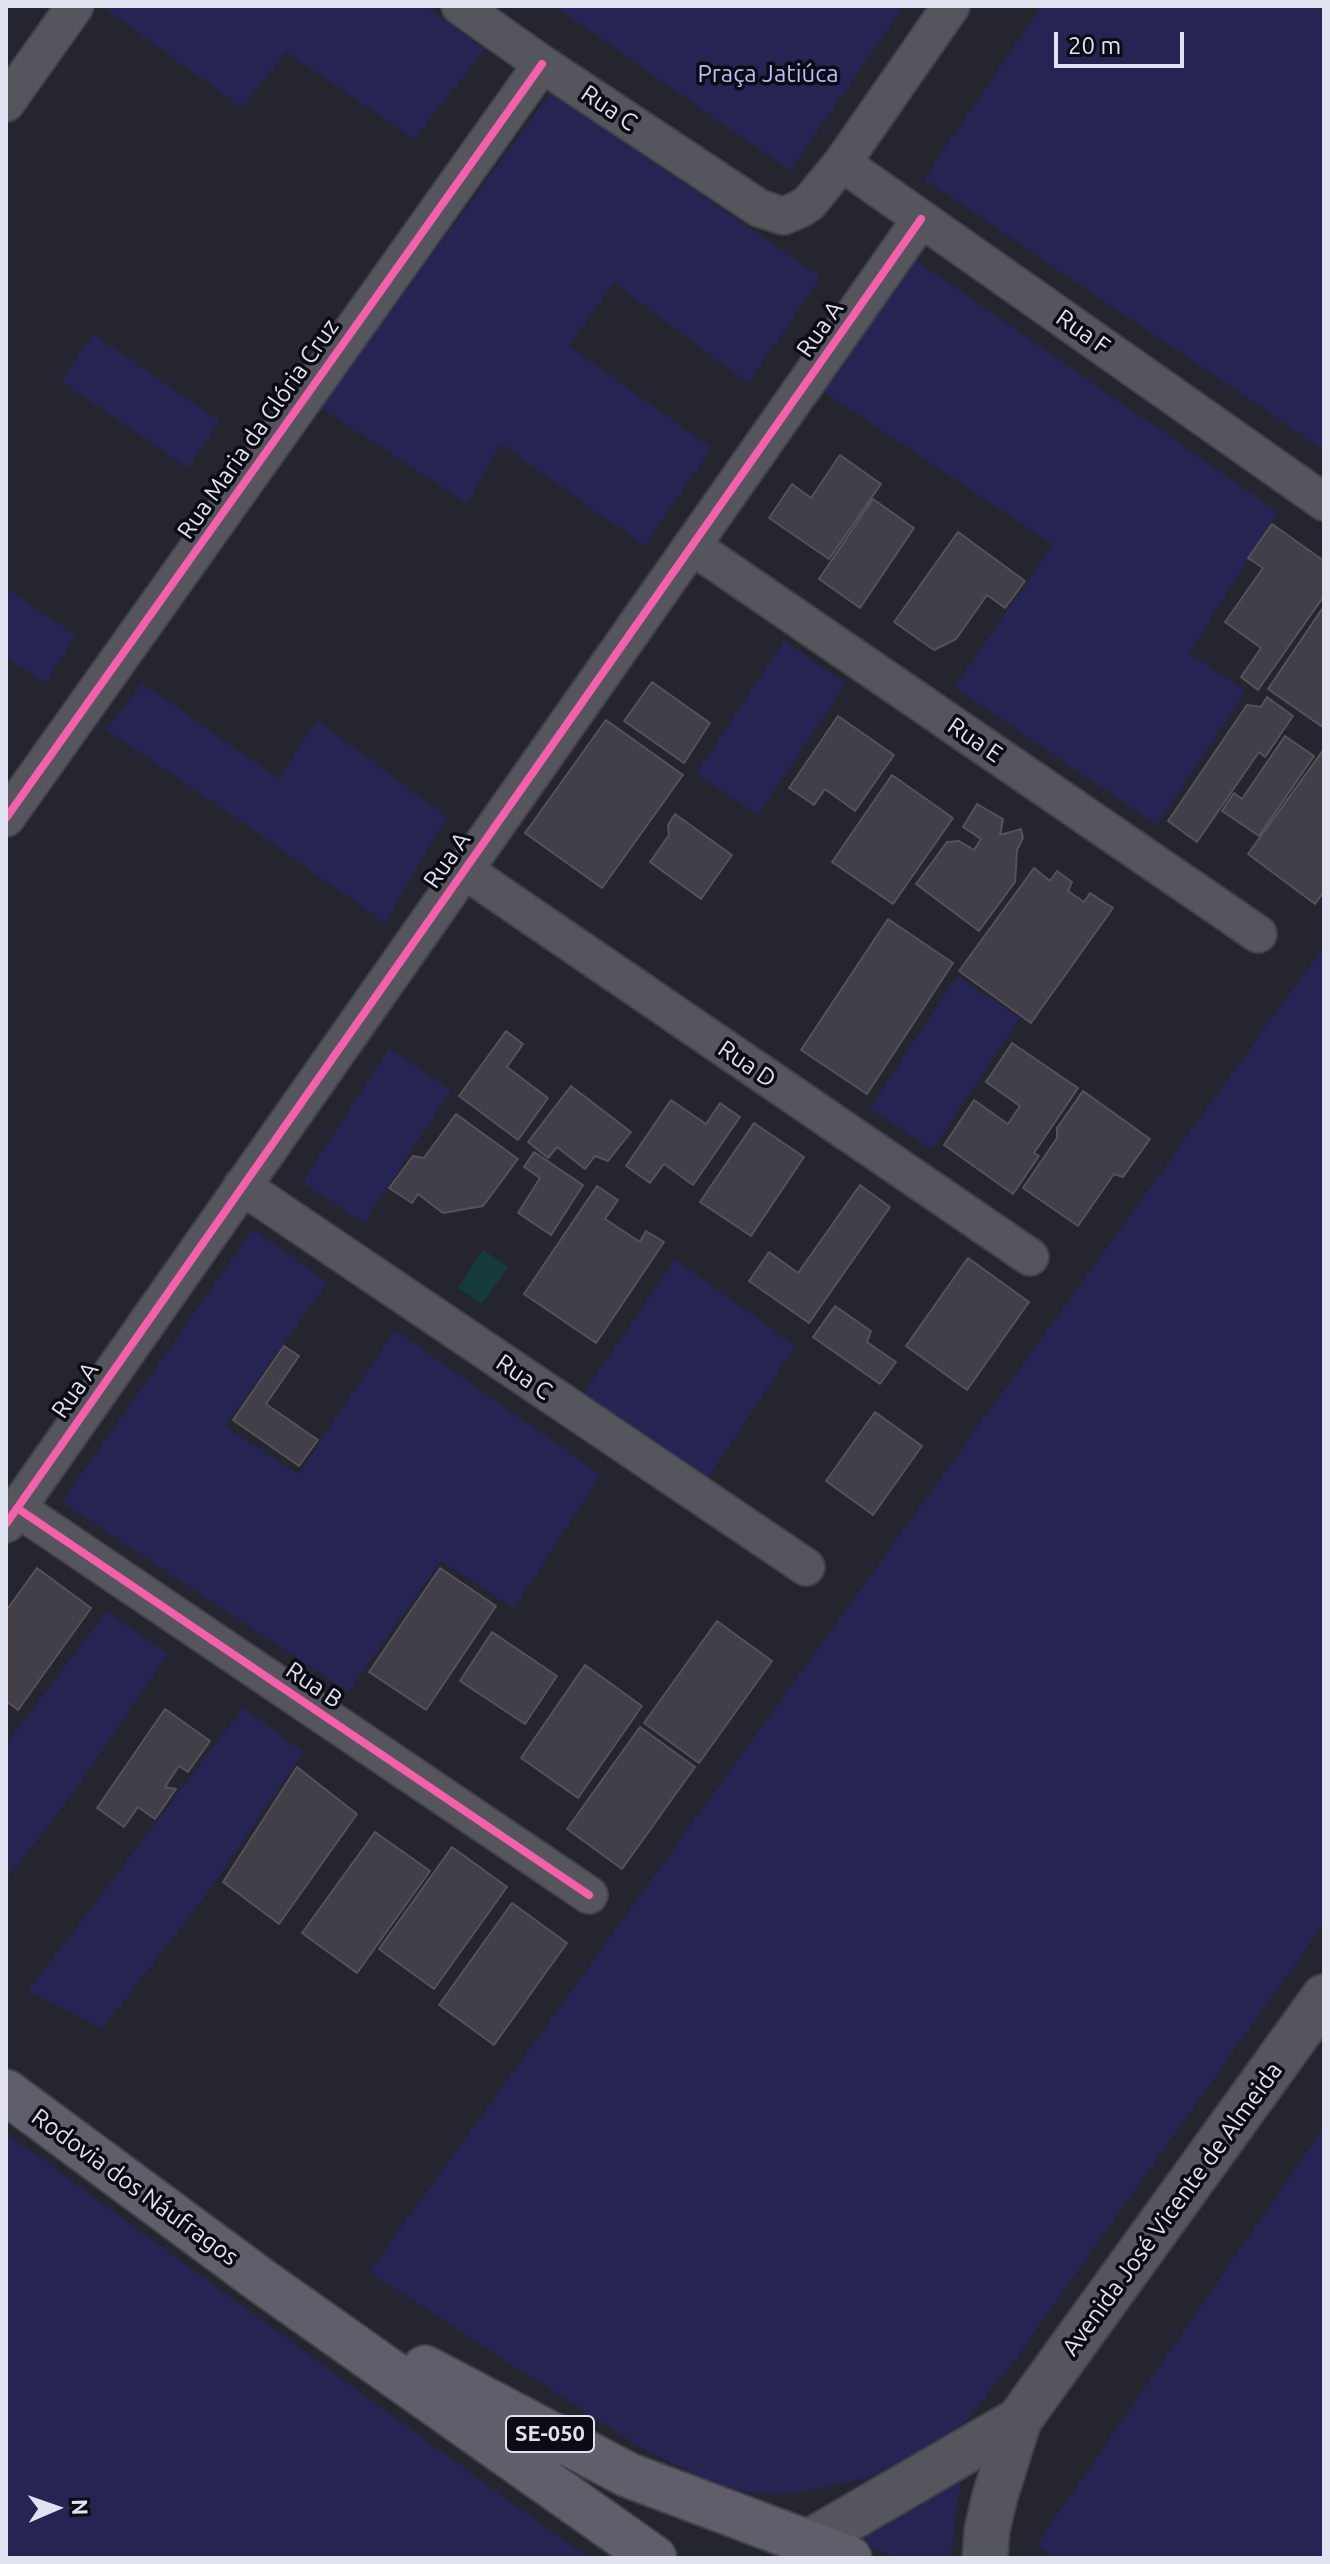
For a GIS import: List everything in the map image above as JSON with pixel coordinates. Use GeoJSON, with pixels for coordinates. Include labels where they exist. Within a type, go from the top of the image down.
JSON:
{"type":"FeatureCollection","features":[{"type":"Feature","properties":{"kind":"main road","name":"Rodovia dos Náufragos"},"geometry":{"type":"LineString","coordinates":[[6,2092],[263,2282]]}},
{"type":"Feature","properties":{"kind":"main road","name":"SE-050"},"geometry":{"type":"LineString","coordinates":[[263,2282],[628,2475],[799,2550],[849,2558]]}},
{"type":"Feature","properties":{"kind":"main road","name":"SE-050"},"geometry":{"type":"LineString","coordinates":[[263,2282],[654,2558]]}},
{"type":"Feature","properties":{"kind":"street"},"geometry":{"type":"LineString","coordinates":[[6,103],[75,6]]}},
{"type":"Feature","properties":{"kind":"street","name":"Rua C"},"geometry":{"type":"LineString","coordinates":[[460,6],[759,208],[783,216],[800,209],[842,163]]}},
{"type":"Feature","properties":{"kind":"street"},"geometry":{"type":"LineString","coordinates":[[842,163],[951,6]]}},
{"type":"Feature","properties":{"kind":"street","name":"Rua Maria da Glória Cruz"},"geometry":{"type":"LineString","coordinates":[[6,818],[542,64]]}},
{"type":"Feature","properties":{"kind":"street","name":"Rua F"},"geometry":{"type":"LineString","coordinates":[[842,163],[1324,502]]}},
{"type":"Feature","properties":{"kind":"street","name":"Rua A"},"geometry":{"type":"LineString","coordinates":[[12,1516],[921,219]]}},
{"type":"Feature","properties":{"kind":"street","name":"Rua E"},"geometry":{"type":"LineString","coordinates":[[692,546],[1258,934]]}},
{"type":"Feature","properties":{"kind":"street","name":"Rua D"},"geometry":{"type":"LineString","coordinates":[[464,870],[1030,1257]]}},
{"type":"Feature","properties":{"kind":"street","name":"Rua C"},"geometry":{"type":"LineString","coordinates":[[242,1186],[806,1567]]}},
{"type":"Feature","properties":{"kind":"street","name":"Rua B"},"geometry":{"type":"LineString","coordinates":[[12,1516],[589,1895]]}},
{"type":"Feature","properties":{"kind":"street","name":"Avenida José Vicente de Almeida"},"geometry":{"type":"LineString","coordinates":[[1019,2420],[1324,1997]]}},
{"type":"Feature","properties":{"kind":"street"},"geometry":{"type":"LineString","coordinates":[[799,2550],[1019,2420]]}},
{"type":"Feature","properties":{"kind":"street"},"geometry":{"type":"LineString","coordinates":[[985,2558],[992,2507],[1019,2420]]}},
{"type":"Feature","properties":{"kind":"green space"},"geometry":{"type":"Polygon","coordinates":[[[108,6],[426,6],[485,49],[414,139],[286,52],[242,108],[106,9],[108,6]]]}},
{"type":"Feature","properties":{"kind":"green space","name":"Praça Jatiúca"},"geometry":{"type":"Polygon","coordinates":[[[554,6],[904,6],[790,171],[554,6]]]}},
{"type":"Feature","properties":{"kind":"green space"},"geometry":{"type":"Polygon","coordinates":[[[1041,6],[1324,6],[1324,450],[924,179],[1041,6]]]}},
{"type":"Feature","properties":{"kind":"green space"},"geometry":{"type":"Polygon","coordinates":[[[551,92],[821,277],[748,383],[614,283],[569,346],[711,448],[645,546],[501,444],[467,504],[320,407],[551,92]]]}},
{"type":"Feature","properties":{"kind":"green space"},"geometry":{"type":"Polygon","coordinates":[[[913,258],[1278,512],[1189,653],[1246,691],[1157,825],[954,687],[1053,545],[820,389],[913,258]]]}},
{"type":"Feature","properties":{"kind":"green space"},"geometry":{"type":"Polygon","coordinates":[[[93,334],[220,421],[188,468],[61,381],[93,334]]]}},
{"type":"Feature","properties":{"kind":"green space"},"geometry":{"type":"Polygon","coordinates":[[[6,588],[76,636],[45,683],[6,657],[6,588]]]}},
{"type":"Feature","properties":{"kind":"green space"},"geometry":{"type":"Polygon","coordinates":[[[784,641],[846,683],[758,815],[696,774],[784,641]]]}},
{"type":"Feature","properties":{"kind":"green space"},"geometry":{"type":"Polygon","coordinates":[[[142,683],[279,779],[317,720],[447,817],[385,923],[106,730],[142,683]]]}},
{"type":"Feature","properties":{"kind":"green space"},"geometry":{"type":"Polygon","coordinates":[[[1324,946],[1324,1923],[1014,2361],[957,2432],[914,2457],[868,2478],[785,2495],[750,2493],[707,2480],[638,2446],[369,2272],[1324,946]]]}},
{"type":"Feature","properties":{"kind":"green space"},"geometry":{"type":"Polygon","coordinates":[[[957,976],[1020,1018],[932,1150],[870,1109],[957,976]]]}},
{"type":"Feature","properties":{"kind":"green space"},"geometry":{"type":"Polygon","coordinates":[[[389,1049],[451,1090],[364,1223],[302,1182],[389,1049]]]}},
{"type":"Feature","properties":{"kind":"green space"},"geometry":{"type":"Polygon","coordinates":[[[253,1229],[328,1282],[225,1426],[298,1474],[395,1330],[601,1475],[514,1608],[441,1561],[348,1692],[62,1502],[253,1229]]]}},
{"type":"Feature","properties":{"kind":"green space"},"geometry":{"type":"Polygon","coordinates":[[[675,1259],[795,1346],[708,1478],[582,1396],[675,1259]]]}},
{"type":"Feature","properties":{"kind":"green space"},"geometry":{"type":"Polygon","coordinates":[[[107,1611],[168,1654],[71,1796],[6,1880],[6,1744],[107,1611]]]}},
{"type":"Feature","properties":{"kind":"green space"},"geometry":{"type":"Polygon","coordinates":[[[243,1708],[304,1752],[207,1894],[102,2029],[28,1991],[243,1708]]]}},
{"type":"Feature","properties":{"kind":"green space"},"geometry":{"type":"Polygon","coordinates":[[[1324,2127],[1324,2558],[1053,2558],[1037,2544],[1324,2127]]]}},
{"type":"Feature","properties":{"kind":"green space"},"geometry":{"type":"Polygon","coordinates":[[[6,2133],[490,2487],[589,2558],[6,2558],[6,2133]]]}},
{"type":"Feature","properties":{"kind":"green space"},"geometry":{"type":"Polygon","coordinates":[[[961,2480],[950,2558],[900,2558],[854,2542],[961,2480]]]}},
{"type":"Feature","properties":{"kind":"shaded area"},"geometry":{"type":"Polygon","coordinates":[[[483,1250],[508,1267],[482,1304],[458,1288],[483,1250]]]}},
{"type":"Feature","properties":{"kind":"building"},"geometry":{"type":"Polygon","coordinates":[[[840,455],[881,484],[829,559],[769,518],[792,484],[811,498],[840,455]]]}},
{"type":"Feature","properties":{"kind":"building"},"geometry":{"type":"Polygon","coordinates":[[[873,499],[914,528],[860,608],[819,579],[873,499]]]}},
{"type":"Feature","properties":{"kind":"building"},"geometry":{"type":"Polygon","coordinates":[[[1272,524],[1324,561],[1324,596],[1258,690],[1241,677],[1261,648],[1225,622],[1263,568],[1248,558],[1272,524]]]}},
{"type":"Feature","properties":{"kind":"building"},"geometry":{"type":"Polygon","coordinates":[[[958,532],[1025,581],[1005,608],[987,595],[956,639],[934,650],[894,622],[958,532]]]}},
{"type":"Feature","properties":{"kind":"building"},"geometry":{"type":"Polygon","coordinates":[[[1324,606],[1324,728],[1268,689],[1324,606]]]}},
{"type":"Feature","properties":{"kind":"building"},"geometry":{"type":"Polygon","coordinates":[[[652,682],[710,723],[684,763],[624,721],[652,682]]]}},
{"type":"Feature","properties":{"kind":"building"},"geometry":{"type":"Polygon","coordinates":[[[1267,697],[1293,716],[1265,757],[1259,752],[1197,842],[1168,821],[1247,705],[1261,707],[1267,697]]]}},
{"type":"Feature","properties":{"kind":"building"},"geometry":{"type":"Polygon","coordinates":[[[838,716],[894,755],[855,811],[825,789],[814,805],[789,788],[838,716]]]}},
{"type":"Feature","properties":{"kind":"building"},"geometry":{"type":"Polygon","coordinates":[[[606,720],[683,775],[602,888],[525,833],[606,720]]]}},
{"type":"Feature","properties":{"kind":"building"},"geometry":{"type":"Polygon","coordinates":[[[1285,736],[1314,756],[1259,836],[1222,811],[1234,793],[1242,799],[1285,736]]]}},
{"type":"Feature","properties":{"kind":"building"},"geometry":{"type":"Polygon","coordinates":[[[1324,749],[1324,891],[1315,904],[1248,854],[1324,749]]]}},
{"type":"Feature","properties":{"kind":"building"},"geometry":{"type":"Polygon","coordinates":[[[892,775],[953,818],[893,904],[832,862],[892,775]]]}},
{"type":"Feature","properties":{"kind":"building"},"geometry":{"type":"Polygon","coordinates":[[[977,804],[1003,819],[1000,835],[1021,829],[1023,838],[1017,850],[1015,882],[979,931],[916,884],[947,842],[959,841],[974,850],[981,839],[963,827],[977,804]]]}},
{"type":"Feature","properties":{"kind":"building"},"geometry":{"type":"Polygon","coordinates":[[[675,814],[732,855],[701,899],[650,862],[669,835],[668,825],[675,814]]]}},
{"type":"Feature","properties":{"kind":"building"},"geometry":{"type":"Polygon","coordinates":[[[1034,868],[1050,881],[1057,871],[1072,882],[1068,891],[1084,902],[1090,893],[1113,908],[1031,1023],[959,971],[1034,868]]]}},
{"type":"Feature","properties":{"kind":"building"},"geometry":{"type":"Polygon","coordinates":[[[888,919],[953,963],[867,1094],[801,1050],[888,919]]]}},
{"type":"Feature","properties":{"kind":"building"},"geometry":{"type":"Polygon","coordinates":[[[506,1031],[523,1044],[507,1067],[548,1098],[518,1140],[459,1096],[506,1031]]]}},
{"type":"Feature","properties":{"kind":"building"},"geometry":{"type":"Polygon","coordinates":[[[1012,1043],[1078,1088],[1034,1153],[1039,1156],[1013,1194],[944,1145],[974,1100],[1008,1124],[1020,1106],[986,1082],[1012,1043]]]}},
{"type":"Feature","properties":{"kind":"building"},"geometry":{"type":"Polygon","coordinates":[[[571,1086],[631,1132],[608,1161],[595,1156],[585,1169],[557,1147],[548,1158],[528,1142],[571,1086]]]}},
{"type":"Feature","properties":{"kind":"building"},"geometry":{"type":"Polygon","coordinates":[[[1083,1091],[1150,1139],[1123,1177],[1114,1174],[1078,1226],[1023,1188],[1057,1138],[1057,1128],[1083,1091]]]}},
{"type":"Feature","properties":{"kind":"building"},"geometry":{"type":"Polygon","coordinates":[[[671,1100],[706,1124],[720,1103],[740,1117],[693,1185],[664,1164],[650,1183],[626,1166],[671,1100]]]}},
{"type":"Feature","properties":{"kind":"building"},"geometry":{"type":"Polygon","coordinates":[[[456,1114],[518,1159],[483,1206],[443,1213],[418,1194],[412,1203],[389,1188],[413,1156],[424,1158],[456,1114]]]}},
{"type":"Feature","properties":{"kind":"building"},"geometry":{"type":"Polygon","coordinates":[[[754,1123],[804,1157],[751,1236],[700,1202],[754,1123]]]}},
{"type":"Feature","properties":{"kind":"building"},"geometry":{"type":"Polygon","coordinates":[[[534,1152],[583,1185],[551,1235],[518,1213],[540,1178],[524,1167],[534,1152]]]}},
{"type":"Feature","properties":{"kind":"building"},"geometry":{"type":"Polygon","coordinates":[[[860,1185],[890,1207],[809,1323],[749,1281],[769,1252],[798,1273],[860,1185]]]}},
{"type":"Feature","properties":{"kind":"building"},"geometry":{"type":"Polygon","coordinates":[[[597,1186],[618,1200],[605,1219],[640,1242],[646,1231],[664,1242],[596,1343],[524,1294],[597,1186]]]}},
{"type":"Feature","properties":{"kind":"building"},"geometry":{"type":"Polygon","coordinates":[[[968,1258],[1029,1302],[967,1390],[906,1346],[968,1258]]]}},
{"type":"Feature","properties":{"kind":"building"},"geometry":{"type":"Polygon","coordinates":[[[835,1306],[871,1331],[867,1342],[896,1362],[880,1384],[813,1337],[835,1306]]]}},
{"type":"Feature","properties":{"kind":"building"},"geometry":{"type":"Polygon","coordinates":[[[284,1346],[299,1356],[266,1404],[318,1440],[299,1466],[233,1420],[284,1346]]]}},
{"type":"Feature","properties":{"kind":"building"},"geometry":{"type":"Polygon","coordinates":[[[875,1412],[922,1446],[873,1515],[826,1481],[875,1412]]]}},
{"type":"Feature","properties":{"kind":"building"},"geometry":{"type":"Polygon","coordinates":[[[37,1568],[91,1608],[18,1710],[6,1701],[6,1611],[37,1568]]]}},
{"type":"Feature","properties":{"kind":"building"},"geometry":{"type":"Polygon","coordinates":[[[440,1568],[496,1606],[426,1710],[369,1672],[440,1568]]]}},
{"type":"Feature","properties":{"kind":"building"},"geometry":{"type":"Polygon","coordinates":[[[717,1621],[772,1661],[699,1763],[644,1723],[717,1621]]]}},
{"type":"Feature","properties":{"kind":"building"},"geometry":{"type":"Polygon","coordinates":[[[492,1632],[557,1676],[525,1724],[460,1681],[492,1632]]]}},
{"type":"Feature","properties":{"kind":"building"},"geometry":{"type":"Polygon","coordinates":[[[585,1665],[642,1706],[578,1798],[521,1758],[585,1665]]]}},
{"type":"Feature","properties":{"kind":"building"},"geometry":{"type":"Polygon","coordinates":[[[165,1709],[210,1741],[188,1772],[179,1766],[165,1787],[176,1789],[155,1819],[138,1807],[124,1827],[97,1808],[165,1709]]]}},
{"type":"Feature","properties":{"kind":"building"},"geometry":{"type":"Polygon","coordinates":[[[640,1727],[695,1767],[622,1869],[567,1829],[640,1727]]]}},
{"type":"Feature","properties":{"kind":"building"},"geometry":{"type":"Polygon","coordinates":[[[297,1767],[357,1814],[279,1924],[223,1882],[297,1767]]]}},
{"type":"Feature","properties":{"kind":"building"},"geometry":{"type":"Polygon","coordinates":[[[375,1832],[430,1871],[357,1973],[302,1933],[375,1832]]]}},
{"type":"Feature","properties":{"kind":"building"},"geometry":{"type":"Polygon","coordinates":[[[452,1847],[507,1887],[434,1989],[379,1949],[452,1847]]]}},
{"type":"Feature","properties":{"kind":"building"},"geometry":{"type":"Polygon","coordinates":[[[512,1903],[567,1943],[494,2045],[439,2005],[512,1903]]]}},
{"type":"Feature","properties":{"kind":"cycle path"},"geometry":{"type":"LineString","coordinates":[[6,818],[542,64]]}},
{"type":"Feature","properties":{"kind":"cycle path"},"geometry":{"type":"LineString","coordinates":[[6,1524],[921,219]]}},
{"type":"Feature","properties":{"kind":"cycle path"},"geometry":{"type":"LineString","coordinates":[[17,1508],[589,1895]]}}]}
